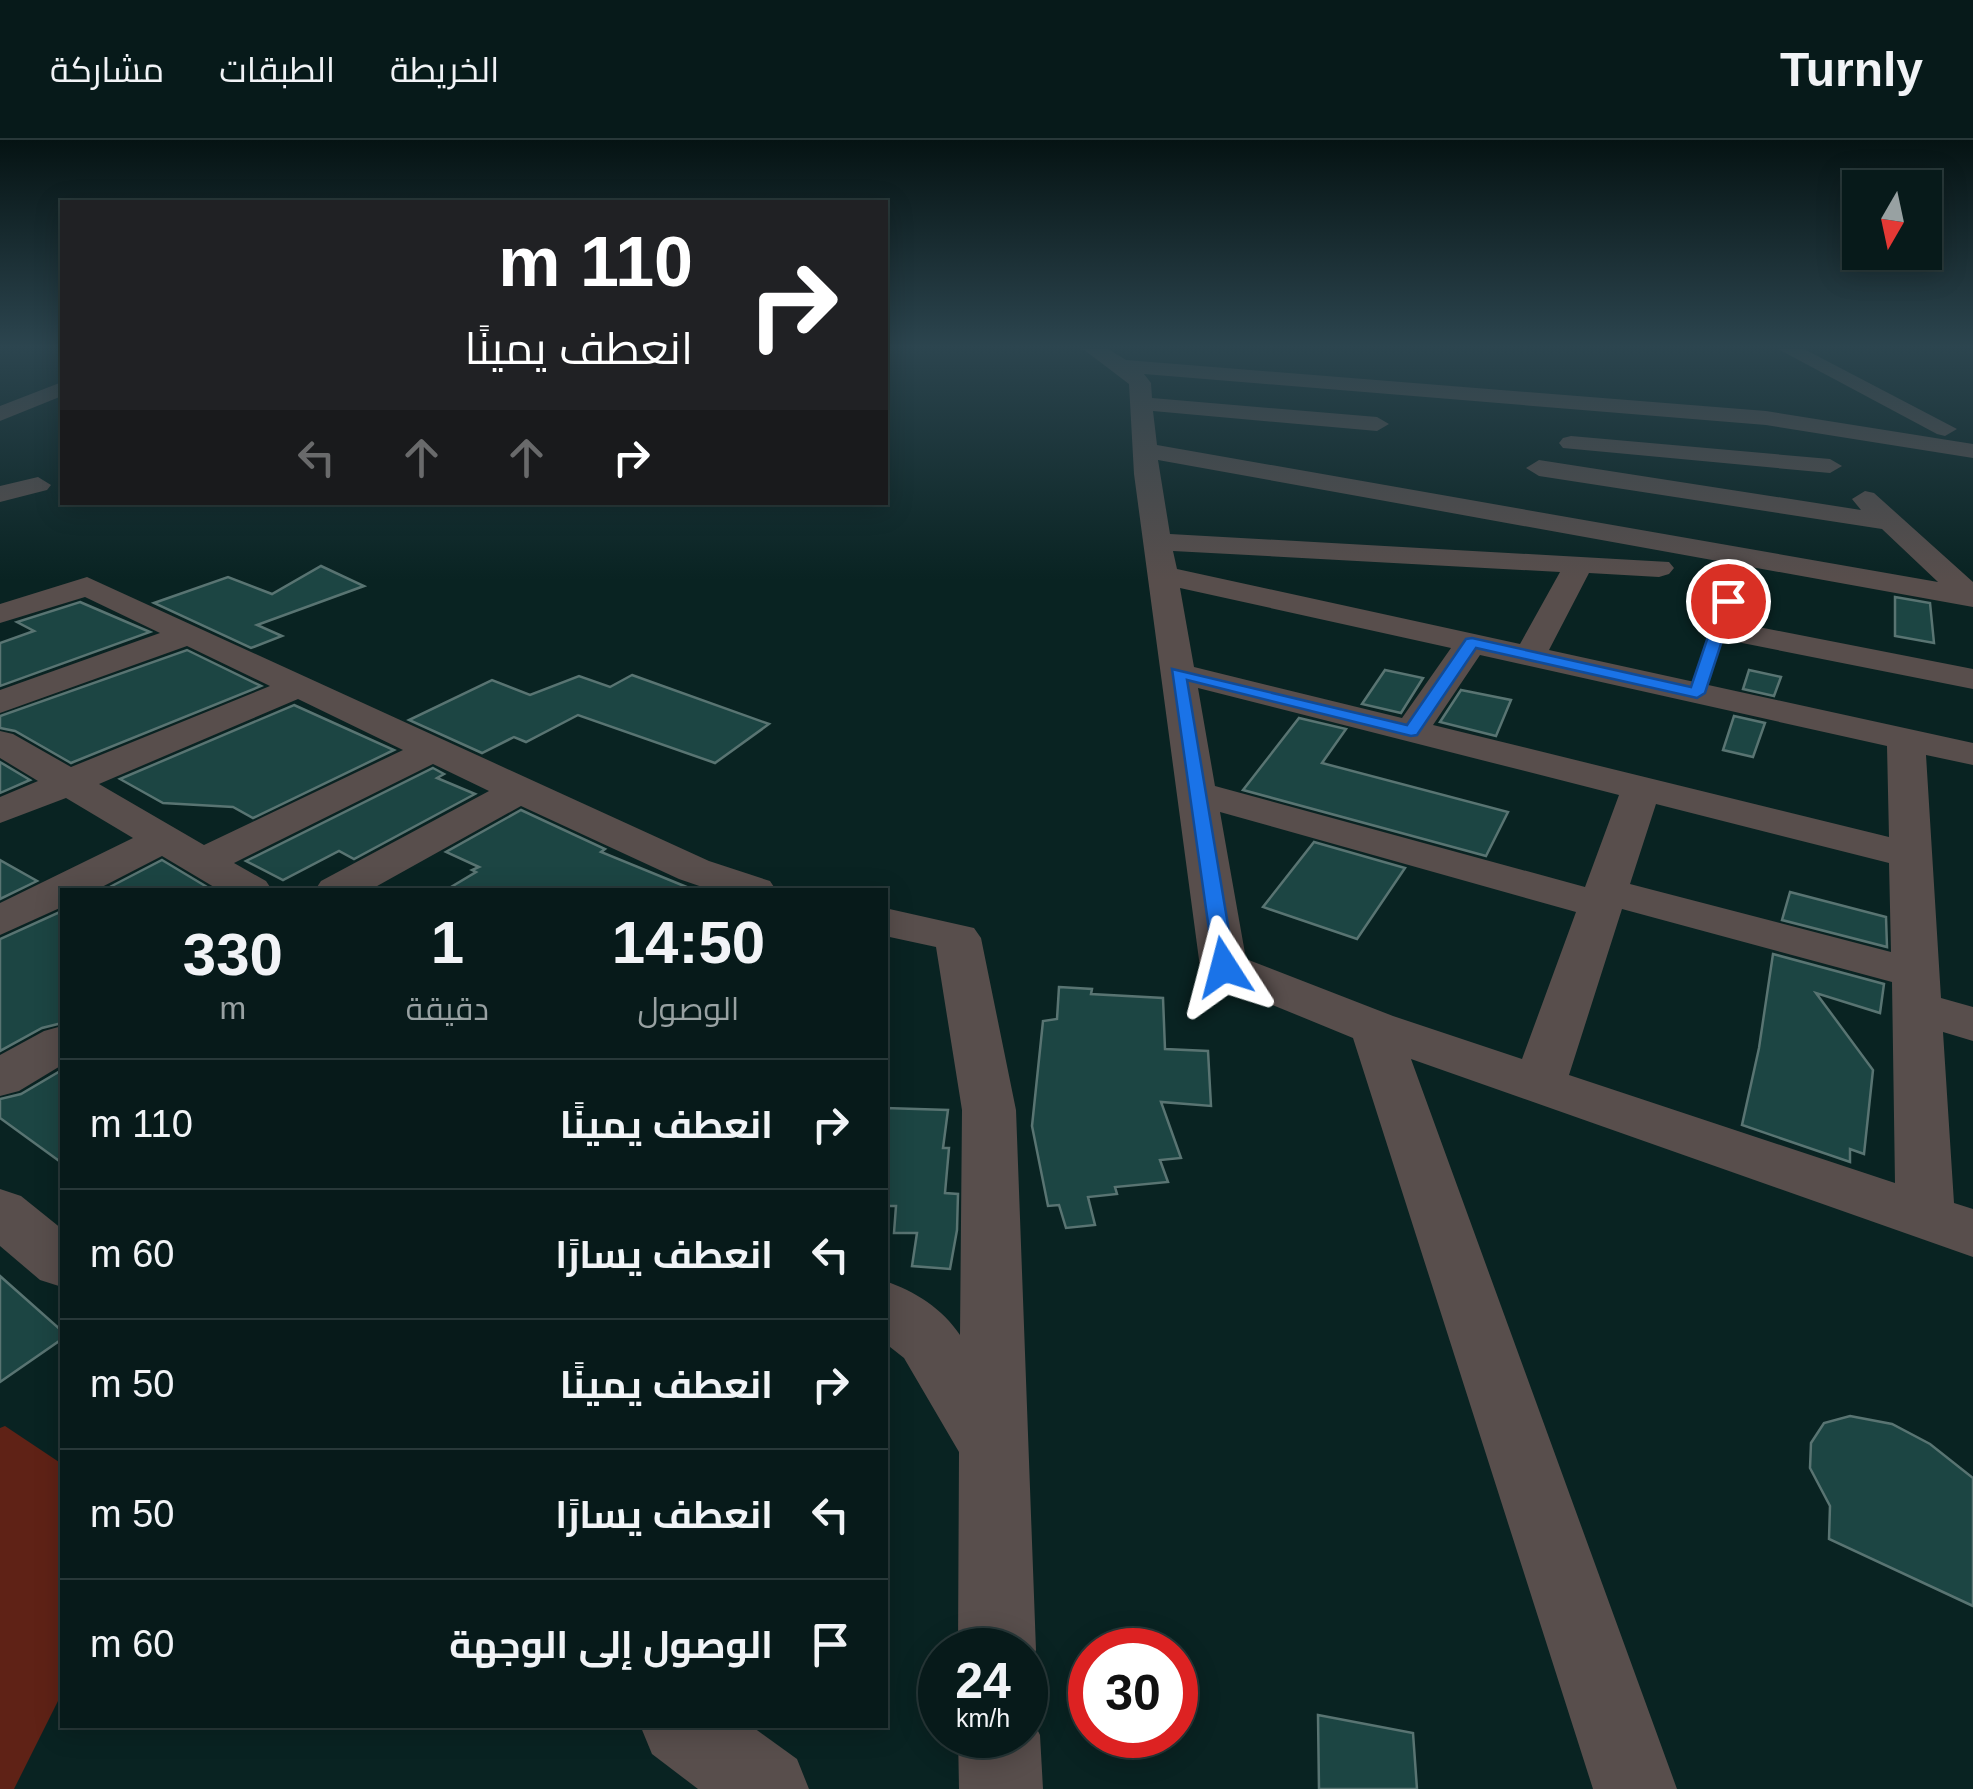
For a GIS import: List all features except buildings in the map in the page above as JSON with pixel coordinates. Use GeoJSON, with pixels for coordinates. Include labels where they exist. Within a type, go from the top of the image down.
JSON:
{"type":"FeatureCollection","features":[{"type":"Feature","properties":{"kind":"street"},"geometry":{"type":"LineString","coordinates":[[1145,426],[1160,558],[1224,967],[1374,1028],[1949,1225],[1916,990],[1906,739]]}},
{"type":"Feature","properties":{"kind":"street"},"geometry":{"type":"LineString","coordinates":[[1319,426],[1375,433],[1376,426]]}},
{"type":"Feature","properties":{"kind":"street"},"geometry":{"type":"LineString","coordinates":[[1777,426],[1830,466],[1973,598]]}},
{"type":"Feature","properties":{"kind":"street"},"geometry":{"type":"LineString","coordinates":[[1832,426],[1972,443]]}},
{"type":"Feature","properties":{"kind":"street"},"geometry":{"type":"LineString","coordinates":[[1941,426],[1972,443]]}},
{"type":"Feature","properties":{"kind":"street"},"geometry":{"type":"LineString","coordinates":[[1531,493],[1538,440],[1830,466]]}},
{"type":"Feature","properties":{"kind":"street"},"geometry":{"type":"LineString","coordinates":[[1147,451],[1314,481],[1365,481],[1888,522]]}},
{"type":"Feature","properties":{"kind":"street"},"geometry":{"type":"LineString","coordinates":[[1314,481],[1346,552]]}},
{"type":"Feature","properties":{"kind":"street"},"geometry":{"type":"LineString","coordinates":[[0,494],[38,485]]}},
{"type":"Feature","properties":{"kind":"street"},"geometry":{"type":"LineString","coordinates":[[1531,493],[1732,589],[1973,679]]}},
{"type":"Feature","properties":{"kind":"street"},"geometry":{"type":"LineString","coordinates":[[1160,558],[1346,552],[1578,564],[1732,589],[1973,598]]}},
{"type":"Feature","properties":{"kind":"street"},"geometry":{"type":"LineString","coordinates":[[1160,558],[1472,642],[1973,754]]}},
{"type":"Feature","properties":{"kind":"street"},"geometry":{"type":"LineString","coordinates":[[1530,655],[1578,564]]}},
{"type":"Feature","properties":{"kind":"street"},"geometry":{"type":"LineString","coordinates":[[0,614],[87,586],[520,792],[678,880],[739,888]]}},
{"type":"Feature","properties":{"kind":"street"},"geometry":{"type":"LineString","coordinates":[[1697,693],[1732,589]]}},
{"type":"Feature","properties":{"kind":"street"},"geometry":{"type":"LineString","coordinates":[[0,702],[185,635]]}},
{"type":"Feature","properties":{"kind":"street"},"geometry":{"type":"LineString","coordinates":[[1411,731],[1472,642]]}},
{"type":"Feature","properties":{"kind":"street"},"geometry":{"type":"LineString","coordinates":[[1178,673],[1910,855]]}},
{"type":"Feature","properties":{"kind":"street"},"geometry":{"type":"LineString","coordinates":[[0,811],[297,687]]}},
{"type":"Feature","properties":{"kind":"street"},"geometry":{"type":"LineString","coordinates":[[0,742],[247,888]]}},
{"type":"Feature","properties":{"kind":"street"},"geometry":{"type":"LineString","coordinates":[[202,862],[432,750]]}},
{"type":"Feature","properties":{"kind":"street"},"geometry":{"type":"LineString","coordinates":[[1539,1086],[1641,789]]}},
{"type":"Feature","properties":{"kind":"street"},"geometry":{"type":"LineString","coordinates":[[340,888],[520,792]]}},
{"type":"Feature","properties":{"kind":"street"},"geometry":{"type":"LineString","coordinates":[[1196,792],[1604,898],[1916,990],[1973,1024]]}},
{"type":"Feature","properties":{"kind":"street"},"geometry":{"type":"LineString","coordinates":[[66,888],[163,838]]}},
{"type":"Feature","properties":{"kind":"street"},"geometry":{"type":"LineString","coordinates":[[0,922],[60,891]]}},
{"type":"Feature","properties":{"kind":"street"},"geometry":{"type":"LineString","coordinates":[[888,923],[958,938],[988,1110],[996,1628]]}},
{"type":"Feature","properties":{"kind":"street"},"geometry":{"type":"LineString","coordinates":[[1374,1028],[1635,1789]]}},
{"type":"Feature","properties":{"kind":"street"},"geometry":{"type":"LineString","coordinates":[[0,1078],[60,1044]]}},
{"type":"Feature","properties":{"kind":"street"},"geometry":{"type":"LineString","coordinates":[[0,1212],[60,1262]]}},
{"type":"Feature","properties":{"kind":"street"},"geometry":{"type":"LineString","coordinates":[[888,1308],[927,1339],[992,1444]]}},
{"type":"Feature","properties":{"kind":"street"},"geometry":{"type":"LineString","coordinates":[[685,1728],[767,1789]]}},
{"type":"Feature","properties":{"kind":"street"},"geometry":{"type":"LineString","coordinates":[[1000,1758],[1001,1789]]}},
{"type":"Feature","properties":{"kind":"shaded area"},"geometry":{"type":"Polygon","coordinates":[[[5,1426],[60,1463],[60,1697],[14,1789],[0,1789],[0,1428],[5,1426]]]}},
{"type":"Feature","properties":{"kind":"route"},"geometry":{"type":"LineString","coordinates":[[1224,967],[1178,673],[1411,731],[1472,642],[1697,693],[1728,601]]}}]}
